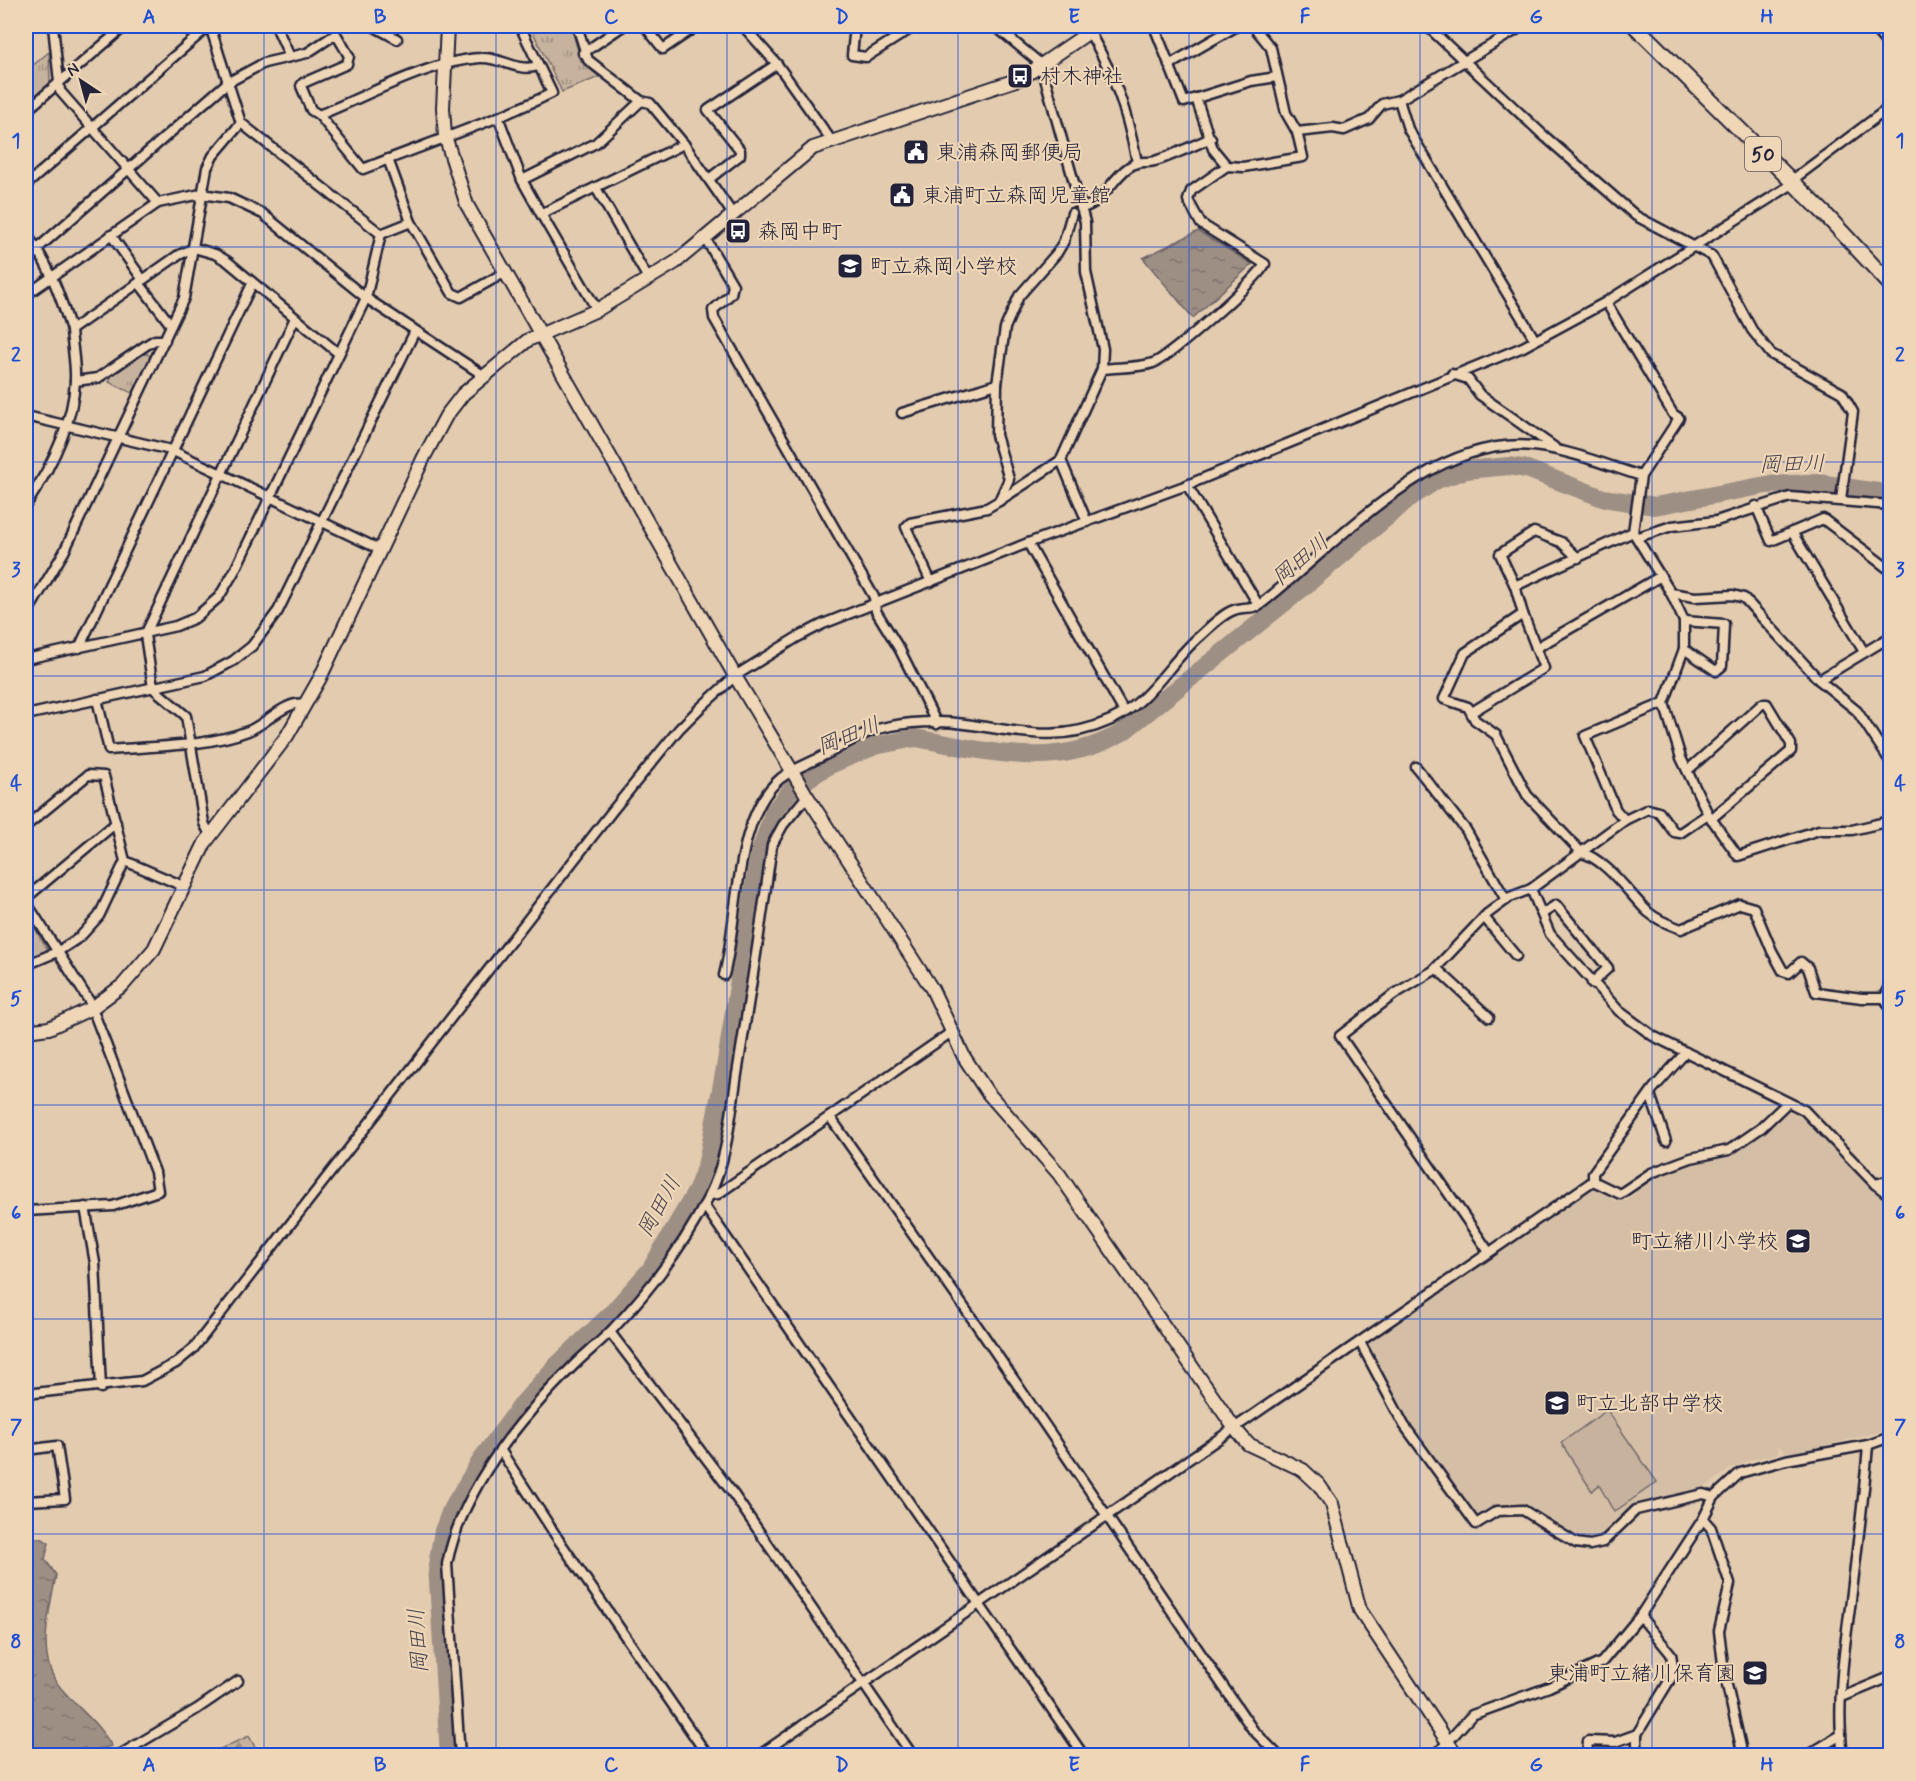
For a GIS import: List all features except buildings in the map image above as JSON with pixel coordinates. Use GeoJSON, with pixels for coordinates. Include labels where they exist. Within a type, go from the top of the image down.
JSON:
{"type":"FeatureCollection","features":[{"type":"Feature","properties":{"kind":"main road","name":"50"},"geometry":{"type":"LineString","coordinates":[[1635,26],[1792,182],[1890,284]]}},
{"type":"Feature","properties":{"kind":"street"},"geometry":{"type":"LineString","coordinates":[[53,26],[60,91],[158,203]]}},
{"type":"Feature","properties":{"kind":"street"},"geometry":{"type":"LineString","coordinates":[[26,111],[125,26]]}},
{"type":"Feature","properties":{"kind":"street"},"geometry":{"type":"LineString","coordinates":[[26,185],[210,26],[241,123],[381,234]]}},
{"type":"Feature","properties":{"kind":"street"},"geometry":{"type":"LineString","coordinates":[[276,26],[290,57]]}},
{"type":"Feature","properties":{"kind":"street"},"geometry":{"type":"LineString","coordinates":[[373,26],[397,39]]}},
{"type":"Feature","properties":{"kind":"street"},"geometry":{"type":"LineString","coordinates":[[447,26],[442,108],[445,136],[467,205],[538,334],[735,676],[807,796],[932,989],[964,1057],[987,1092],[1059,1174],[1235,1429],[1248,1444],[1303,1470],[1319,1485],[1332,1504],[1360,1610],[1457,1755]]}},
{"type":"Feature","properties":{"kind":"street"},"geometry":{"type":"LineString","coordinates":[[37,249],[227,83],[264,63],[307,53],[336,34],[349,56],[347,64],[303,83],[302,86],[311,110],[320,116],[363,169],[445,136],[499,119],[552,93],[520,26]]}},
{"type":"Feature","properties":{"kind":"street"},"geometry":{"type":"LineString","coordinates":[[577,26],[583,52],[600,72],[641,101],[650,103],[684,144],[732,213]]}},
{"type":"Feature","properties":{"kind":"street"},"geometry":{"type":"LineString","coordinates":[[583,52],[622,26]]}},
{"type":"Feature","properties":{"kind":"street"},"geometry":{"type":"LineString","coordinates":[[645,26],[663,49],[697,26]]}},
{"type":"Feature","properties":{"kind":"street"},"geometry":{"type":"LineString","coordinates":[[743,26],[777,64],[831,140]]}},
{"type":"Feature","properties":{"kind":"street"},"geometry":{"type":"LineString","coordinates":[[855,26],[852,56],[866,57],[915,26]]}},
{"type":"Feature","properties":{"kind":"street"},"geometry":{"type":"LineString","coordinates":[[931,582],[906,532],[908,525],[976,513],[999,501],[1061,459],[1102,369],[1103,349],[1086,272],[1081,208],[1041,64],[995,26]]}},
{"type":"Feature","properties":{"kind":"street"},"geometry":{"type":"LineString","coordinates":[[1154,26],[1184,102],[1251,81],[1277,77]]}},
{"type":"Feature","properties":{"kind":"street"},"geometry":{"type":"LineString","coordinates":[[1169,65],[1237,26]]}},
{"type":"Feature","properties":{"kind":"street"},"geometry":{"type":"LineString","coordinates":[[1102,369],[1155,363],[1206,322],[1261,271],[1264,264],[1219,238],[1201,224],[1191,211],[1188,200],[1191,191],[1227,166],[1244,167],[1303,157],[1297,132],[1286,112],[1271,48],[1253,26]]}},
{"type":"Feature","properties":{"kind":"street"},"geometry":{"type":"LineString","coordinates":[[1427,26],[1636,216],[1712,256],[1752,330],[1771,354],[1842,393],[1853,412],[1841,500]]}},
{"type":"Feature","properties":{"kind":"street"},"geometry":{"type":"LineString","coordinates":[[1297,132],[1333,128],[1344,130],[1369,119],[1382,104],[1399,100],[1523,26]]}},
{"type":"Feature","properties":{"kind":"street"},"geometry":{"type":"LineString","coordinates":[[1872,26],[1890,46]]}},
{"type":"Feature","properties":{"kind":"street"},"geometry":{"type":"LineString","coordinates":[[26,1031],[58,1025],[92,1007],[123,985],[154,949],[168,925],[183,886],[210,835],[287,736],[305,704],[447,416],[463,394],[483,375],[538,334],[597,310],[649,280],[705,238],[732,213],[813,148],[831,140],[1022,78],[1094,29],[1126,109],[1137,162]]}},
{"type":"Feature","properties":{"kind":"street"},"geometry":{"type":"LineString","coordinates":[[320,116],[445,63],[482,57],[522,69],[538,66]]}},
{"type":"Feature","properties":{"kind":"street"},"geometry":{"type":"LineString","coordinates":[[709,179],[740,155],[740,150],[708,110],[777,64]]}},
{"type":"Feature","properties":{"kind":"street"},"geometry":{"type":"LineString","coordinates":[[1196,98],[1214,149],[1227,166]]}},
{"type":"Feature","properties":{"kind":"street"},"geometry":{"type":"LineString","coordinates":[[1399,100],[1408,129],[1535,340]]}},
{"type":"Feature","properties":{"kind":"street"},"geometry":{"type":"LineString","coordinates":[[522,180],[596,143],[641,101]]}},
{"type":"Feature","properties":{"kind":"street"},"geometry":{"type":"LineString","coordinates":[[26,1394],[142,1382],[160,1373],[193,1349],[208,1333],[678,729],[735,676],[808,632],[1028,543],[1187,485],[1535,340],[1606,302],[1792,182],[1890,106]]}},
{"type":"Feature","properties":{"kind":"street"},"geometry":{"type":"LineString","coordinates":[[499,119],[522,180],[597,310]]}},
{"type":"Feature","properties":{"kind":"street"},"geometry":{"type":"LineString","coordinates":[[26,615],[64,552],[184,298],[194,248],[201,194],[213,156],[241,123]]}},
{"type":"Feature","properties":{"kind":"street"},"geometry":{"type":"LineString","coordinates":[[1081,208],[1090,207],[1118,174],[1137,162],[1153,162],[1211,138]]}},
{"type":"Feature","properties":{"kind":"street"},"geometry":{"type":"LineString","coordinates":[[541,214],[684,144]]}},
{"type":"Feature","properties":{"kind":"street"},"geometry":{"type":"LineString","coordinates":[[388,159],[411,222],[452,294],[461,297],[504,273]]}},
{"type":"Feature","properties":{"kind":"street"},"geometry":{"type":"LineString","coordinates":[[596,188],[649,280]]}},
{"type":"Feature","properties":{"kind":"street"},"geometry":{"type":"LineString","coordinates":[[26,295],[158,203],[201,194],[229,198],[263,214],[366,298],[483,375]]}},
{"type":"Feature","properties":{"kind":"street"},"geometry":{"type":"LineString","coordinates":[[999,501],[1009,479],[998,447],[997,384],[1002,343],[1013,307],[1057,253],[1064,240],[1072,213]]}},
{"type":"Feature","properties":{"kind":"street"},"geometry":{"type":"LineString","coordinates":[[381,234],[411,222]]}},
{"type":"Feature","properties":{"kind":"street"},"geometry":{"type":"LineString","coordinates":[[26,234],[52,276],[70,330],[75,381],[66,426],[48,471],[26,505]]}},
{"type":"Feature","properties":{"kind":"street"},"geometry":{"type":"LineString","coordinates":[[26,659],[145,634],[195,618],[219,597],[240,562],[366,298],[381,234]]}},
{"type":"Feature","properties":{"kind":"street"},"geometry":{"type":"LineString","coordinates":[[111,235],[171,325]]}},
{"type":"Feature","properties":{"kind":"street"},"geometry":{"type":"LineString","coordinates":[[705,238],[734,285],[731,294],[717,304],[713,310],[714,318],[874,597],[875,605],[937,724]]}},
{"type":"Feature","properties":{"kind":"street"},"geometry":{"type":"LineString","coordinates":[[70,330],[194,248],[215,254],[227,261],[338,353]]}},
{"type":"Feature","properties":{"kind":"street"},"geometry":{"type":"LineString","coordinates":[[79,648],[171,450],[252,284]]}},
{"type":"Feature","properties":{"kind":"street"},"geometry":{"type":"LineString","coordinates":[[1606,302],[1673,414],[1679,418],[1641,476],[1637,494],[1636,535],[1671,593],[1684,621],[1684,649],[1664,703],[1681,758],[1709,817],[1738,856],[1819,830],[1852,830],[1890,821]]}},
{"type":"Feature","properties":{"kind":"street"},"geometry":{"type":"LineString","coordinates":[[210,835],[204,823],[186,716],[153,688],[145,634],[295,318]]}},
{"type":"Feature","properties":{"kind":"street"},"geometry":{"type":"LineString","coordinates":[[26,715],[205,676],[233,661],[252,646],[278,611],[415,331]]}},
{"type":"Feature","properties":{"kind":"street"},"geometry":{"type":"LineString","coordinates":[[75,381],[98,378],[155,340],[165,340]]}},
{"type":"Feature","properties":{"kind":"street"},"geometry":{"type":"LineString","coordinates":[[1452,374],[1468,379],[1480,395],[1556,449]]}},
{"type":"Feature","properties":{"kind":"street"},"geometry":{"type":"LineString","coordinates":[[902,413],[997,384]]}},
{"type":"Feature","properties":{"kind":"street"},"geometry":{"type":"LineString","coordinates":[[26,416],[171,450],[381,550]]}},
{"type":"Feature","properties":{"kind":"street"},"geometry":{"type":"LineString","coordinates":[[724,975],[732,945],[742,856],[748,834],[768,794],[778,781],[793,772],[881,728],[967,724],[1028,735],[1058,735],[1101,724],[1124,712],[1152,690],[1197,637],[1221,618],[1234,610],[1259,606],[1375,509],[1432,469],[1461,456],[1508,445],[1556,449],[1641,476]]}},
{"type":"Feature","properties":{"kind":"street"},"geometry":{"type":"LineString","coordinates":[[1061,459],[1088,522]]}},
{"type":"Feature","properties":{"kind":"street"},"geometry":{"type":"LineString","coordinates":[[1187,485],[1259,606]]}},
{"type":"Feature","properties":{"kind":"street"},"geometry":{"type":"LineString","coordinates":[[1515,586],[1636,535],[1672,526],[1716,521],[1756,506],[1790,497],[1890,505]]}},
{"type":"Feature","properties":{"kind":"street"},"geometry":{"type":"LineString","coordinates":[[1756,506],[1771,541],[1823,519],[1890,570]]}},
{"type":"Feature","properties":{"kind":"street"},"geometry":{"type":"LineString","coordinates":[[1472,712],[1544,668],[1515,586],[1500,554],[1533,531],[1561,543],[1578,558]]}},
{"type":"Feature","properties":{"kind":"street"},"geometry":{"type":"LineString","coordinates":[[1792,532],[1864,652]]}},
{"type":"Feature","properties":{"kind":"street"},"geometry":{"type":"LineString","coordinates":[[1028,543],[1124,712]]}},
{"type":"Feature","properties":{"kind":"street"},"geometry":{"type":"LineString","coordinates":[[1536,648],[1661,576]]}},
{"type":"Feature","properties":{"kind":"street"},"geometry":{"type":"LineString","coordinates":[[1671,593],[1695,597],[1733,595],[1744,598],[1819,680],[1857,711],[1890,761]]}},
{"type":"Feature","properties":{"kind":"street"},"geometry":{"type":"LineString","coordinates":[[1523,614],[1466,654],[1444,699],[1468,707],[1475,720],[1496,735],[1527,795],[1582,853],[1590,855],[1618,880],[1649,913],[1668,924],[1682,929],[1740,904],[1749,905],[1754,908],[1783,971],[1789,973],[1801,962],[1808,968],[1816,992],[1862,998],[1885,998]]}},
{"type":"Feature","properties":{"kind":"street"},"geometry":{"type":"LineString","coordinates":[[1684,621],[1724,624],[1722,666],[1716,670],[1684,649]]}},
{"type":"Feature","properties":{"kind":"street"},"geometry":{"type":"LineString","coordinates":[[1819,680],[1890,637]]}},
{"type":"Feature","properties":{"kind":"street"},"geometry":{"type":"LineString","coordinates":[[97,699],[109,750],[190,743],[248,731],[296,702],[305,704]]}},
{"type":"Feature","properties":{"kind":"street"},"geometry":{"type":"LineString","coordinates":[[1625,820],[1616,810],[1585,735],[1664,703]]}},
{"type":"Feature","properties":{"kind":"street"},"geometry":{"type":"LineString","coordinates":[[1489,1252],[1340,1036],[1393,995],[1436,968],[1484,918],[1506,900],[1531,889],[1625,820],[1648,809],[1659,812],[1674,832],[1680,833],[1709,817],[1791,751],[1791,744],[1767,704],[1762,704],[1688,770]]}},
{"type":"Feature","properties":{"kind":"street"},"geometry":{"type":"LineString","coordinates":[[1416,767],[1466,830],[1506,900]]}},
{"type":"Feature","properties":{"kind":"street"},"geometry":{"type":"LineString","coordinates":[[26,826],[88,775],[104,776],[125,861],[99,916],[80,937],[57,952],[26,965]]}},
{"type":"Feature","properties":{"kind":"street"},"geometry":{"type":"LineString","coordinates":[[460,1755],[447,1564],[453,1535],[465,1506],[533,1408],[610,1332],[658,1277],[710,1195],[733,1101],[772,845],[783,825],[807,796]]}},
{"type":"Feature","properties":{"kind":"street"},"geometry":{"type":"LineString","coordinates":[[26,1211],[113,1206],[158,1191],[155,1172],[92,1007],[26,900],[116,823]]}},
{"type":"Feature","properties":{"kind":"street"},"geometry":{"type":"LineString","coordinates":[[125,861],[183,886]]}},
{"type":"Feature","properties":{"kind":"street"},"geometry":{"type":"LineString","coordinates":[[1531,889],[1550,934],[1619,1011],[1653,1036],[1804,1110],[1875,1184],[1889,1195],[1890,1200]]}},
{"type":"Feature","properties":{"kind":"street"},"geometry":{"type":"LineString","coordinates":[[1542,914],[1556,905],[1608,968],[1592,983]]}},
{"type":"Feature","properties":{"kind":"street"},"geometry":{"type":"LineString","coordinates":[[1484,918],[1516,956]]}},
{"type":"Feature","properties":{"kind":"street"},"geometry":{"type":"LineString","coordinates":[[1436,968],[1489,1017]]}},
{"type":"Feature","properties":{"kind":"street"},"geometry":{"type":"LineString","coordinates":[[1890,983],[1885,998],[1890,1008]]}},
{"type":"Feature","properties":{"kind":"street"},"geometry":{"type":"LineString","coordinates":[[710,1195],[718,1194],[953,1031]]}},
{"type":"Feature","properties":{"kind":"street"},"geometry":{"type":"LineString","coordinates":[[1593,1179],[1593,1173],[1650,1094],[1686,1052]]}},
{"type":"Feature","properties":{"kind":"street"},"geometry":{"type":"LineString","coordinates":[[1650,1094],[1666,1140]]}},
{"type":"Feature","properties":{"kind":"street"},"geometry":{"type":"LineString","coordinates":[[758,1755],[979,1606],[1593,1180],[1620,1194],[1626,1193],[1651,1173],[1691,1158],[1728,1150],[1761,1128],[1787,1103]]}},
{"type":"Feature","properties":{"kind":"street"},"geometry":{"type":"LineString","coordinates":[[830,1117],[978,1327],[1106,1518],[1253,1730],[1280,1755]]}},
{"type":"Feature","properties":{"kind":"street"},"geometry":{"type":"LineString","coordinates":[[1875,1184],[1890,1180]]}},
{"type":"Feature","properties":{"kind":"street"},"geometry":{"type":"LineString","coordinates":[[704,1205],[1084,1755]]}},
{"type":"Feature","properties":{"kind":"street"},"geometry":{"type":"LineString","coordinates":[[85,1207],[95,1263],[101,1388]]}},
{"type":"Feature","properties":{"kind":"street"},"geometry":{"type":"LineString","coordinates":[[610,1332],[734,1495],[913,1755]]}},
{"type":"Feature","properties":{"kind":"street"},"geometry":{"type":"LineString","coordinates":[[1360,1342],[1404,1425],[1476,1524],[1497,1511],[1523,1510],[1576,1543],[1590,1545],[1603,1542],[1636,1510],[1648,1505],[1687,1500],[1703,1494],[1714,1497]]}},
{"type":"Feature","properties":{"kind":"street"},"geometry":{"type":"LineString","coordinates":[[1436,1755],[1472,1715],[1549,1687],[1602,1662],[1640,1616],[1703,1519],[1714,1497],[1740,1473],[1756,1467],[1868,1445],[1890,1437]]}},
{"type":"Feature","properties":{"kind":"street"},"geometry":{"type":"LineString","coordinates":[[1843,1755],[1842,1663],[1863,1509],[1868,1445]]}},
{"type":"Feature","properties":{"kind":"street"},"geometry":{"type":"LineString","coordinates":[[26,1449],[57,1446],[65,1499],[26,1501]]}},
{"type":"Feature","properties":{"kind":"street"},"geometry":{"type":"LineString","coordinates":[[501,1451],[558,1539],[708,1755]]}},
{"type":"Feature","properties":{"kind":"street"},"geometry":{"type":"LineString","coordinates":[[1703,1519],[1711,1528],[1730,1584],[1719,1631],[1724,1672],[1741,1747],[1736,1755]]}},
{"type":"Feature","properties":{"kind":"street"},"geometry":{"type":"LineString","coordinates":[[1636,1755],[1637,1734],[1674,1673],[1671,1654],[1640,1616]]}},
{"type":"Feature","properties":{"kind":"street"},"geometry":{"type":"LineString","coordinates":[[1842,1697],[1890,1677]]}},
{"type":"Feature","properties":{"kind":"street"},"geometry":{"type":"LineString","coordinates":[[111,1755],[121,1754],[197,1709],[238,1681]]}},
{"type":"Feature","properties":{"kind":"street"},"geometry":{"type":"LineString","coordinates":[[1587,1755],[1588,1741],[1615,1742],[1637,1734]]}},
{"type":"Feature","properties":{"kind":"street"},"geometry":{"type":"LineString","coordinates":[[1806,1755],[1841,1735]]}},
{"type":"Feature","properties":{"kind":"shaded area"},"geometry":{"type":"Polygon","coordinates":[[[1790,1110],[1803,1115],[1873,1189],[1885,1198],[1890,1219],[1890,1429],[1789,1455],[1779,1446],[1777,1454],[1750,1460],[1730,1469],[1697,1493],[1636,1505],[1601,1537],[1581,1537],[1523,1506],[1495,1507],[1477,1517],[1406,1420],[1369,1343],[1591,1188],[1597,1188],[1617,1202],[1627,1201],[1652,1176],[1693,1161],[1726,1156],[1744,1146],[1790,1110]]]}},
{"type":"Feature","properties":{"kind":"green space"},"geometry":{"type":"Polygon","coordinates":[[[530,26],[571,26],[581,61],[599,77],[562,92],[530,26]]]}},
{"type":"Feature","properties":{"kind":"green space"},"geometry":{"type":"Polygon","coordinates":[[[49,52],[50,84],[26,105],[26,71],[49,52]]]}},
{"type":"Feature","properties":{"kind":"green space"},"geometry":{"type":"Polygon","coordinates":[[[141,354],[148,354],[151,359],[136,391],[132,393],[109,382],[112,374],[141,354]]]}},
{"type":"Feature","properties":{"kind":"green space"},"geometry":{"type":"Polygon","coordinates":[[[26,914],[47,948],[46,953],[26,959],[26,914]]]}},
{"type":"Feature","properties":{"kind":"green space"},"geometry":{"type":"Polygon","coordinates":[[[1607,1410],[1657,1482],[1614,1512],[1599,1485],[1592,1491],[1561,1443],[1607,1410]]]}},
{"type":"Feature","properties":{"kind":"green space"},"geometry":{"type":"Polygon","coordinates":[[[249,1736],[259,1755],[207,1755],[249,1736]]]}},
{"type":"Feature","properties":{"kind":"water"},"geometry":{"type":"Polygon","coordinates":[[[1198,231],[1252,264],[1193,318],[1143,258],[1198,231]]]}},
{"type":"Feature","properties":{"kind":"water"},"geometry":{"type":"Polygon","coordinates":[[[26,1538],[41,1538],[49,1543],[45,1559],[56,1575],[46,1632],[46,1647],[52,1675],[60,1687],[100,1729],[112,1746],[74,1755],[26,1755],[26,1538]]]}},
{"type":"Feature","properties":{"kind":"waterway","name":"岡田川"},"geometry":{"type":"LineString","coordinates":[[449,1756],[437,1565],[443,1531],[451,1510],[483,1457],[524,1402],[556,1366],[612,1313],[650,1270],[697,1190],[707,1162],[725,1068],[759,855],[774,811],[792,789],[830,765],[875,746],[915,738],[995,752],[1046,755],[1072,752],[1123,732],[1288,600],[1411,497],[1437,480],[1466,470],[1509,466],[1527,469],[1603,498],[1655,506],[1766,485],[1819,483],[1890,494]]}},
{"type":"Feature","properties":{"kind":"place","name":"村木神社"},"geometry":{"type":"Point","coordinates":[1020,76]}},
{"type":"Feature","properties":{"kind":"place","name":"東浦森岡郵便局"},"geometry":{"type":"Point","coordinates":[916,152]}},
{"type":"Feature","properties":{"kind":"place","name":"東浦町立森岡児童館"},"geometry":{"type":"Point","coordinates":[902,195]}},
{"type":"Feature","properties":{"kind":"place","name":"森岡中町"},"geometry":{"type":"Point","coordinates":[738,231]}},
{"type":"Feature","properties":{"kind":"place","name":"町立森岡小学校"},"geometry":{"type":"Point","coordinates":[850,266]}},
{"type":"Feature","properties":{"kind":"place","name":"町立緒川小学校"},"geometry":{"type":"Point","coordinates":[1798,1241]}},
{"type":"Feature","properties":{"kind":"place","name":"町立北部中学校"},"geometry":{"type":"Point","coordinates":[1557,1403]}},
{"type":"Feature","properties":{"kind":"place","name":"東浦町立緒川保育園"},"geometry":{"type":"Point","coordinates":[1755,1673]}}]}
